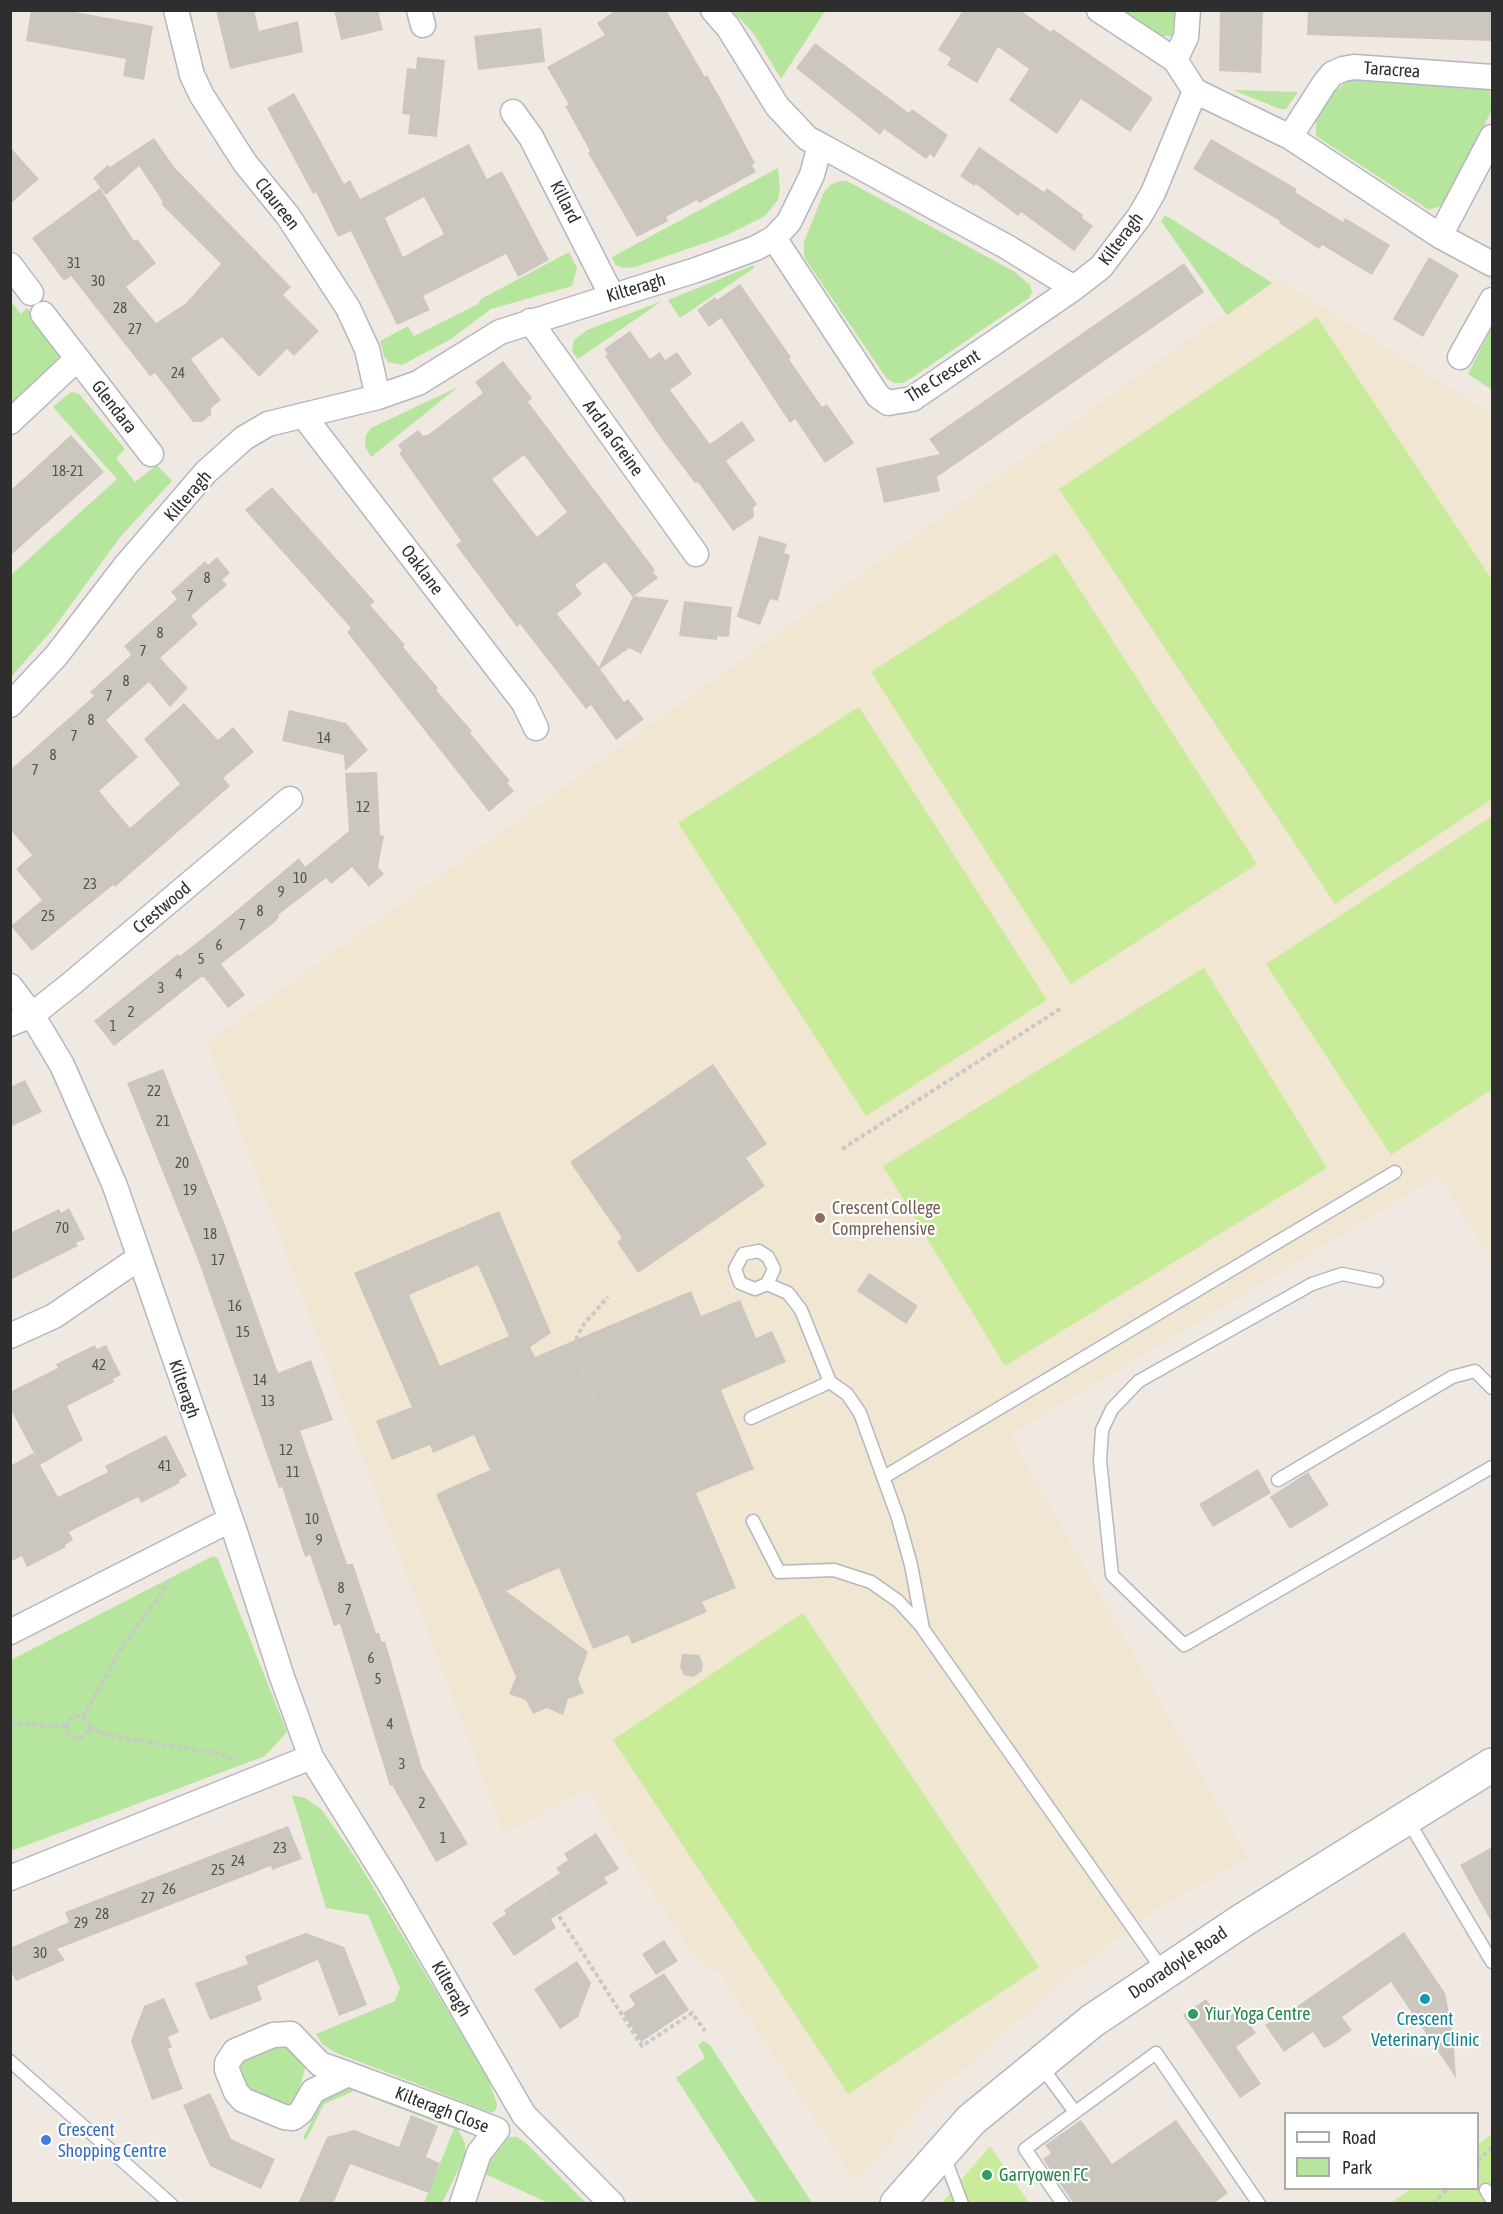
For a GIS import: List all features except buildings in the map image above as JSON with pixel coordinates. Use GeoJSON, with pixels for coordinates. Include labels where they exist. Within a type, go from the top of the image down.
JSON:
{"type":"FeatureCollection","features":[{"type":"Feature","properties":{"kind":"main road","name":"Dooradoyle Road"},"geometry":{"type":"LineString","coordinates":[[897,2204],[971,2120],[1039,2062],[1092,2021],[1164,1972],[1492,1765]]}},
{"type":"Feature","properties":{"kind":"street","name":"Claureen"},"geometry":{"type":"LineString","coordinates":[[176,10],[192,75],[202,96],[245,163],[288,216],[353,316],[367,349],[378,397]]}},
{"type":"Feature","properties":{"kind":"street"},"geometry":{"type":"LineString","coordinates":[[713,10],[728,27],[775,104],[807,138],[1007,247],[1074,288]]}},
{"type":"Feature","properties":{"kind":"street"},"geometry":{"type":"LineString","coordinates":[[1099,10],[1175,60],[1195,91],[1290,136],[1440,236],[1492,264]]}},
{"type":"Feature","properties":{"kind":"street"},"geometry":{"type":"LineString","coordinates":[[1175,60],[1186,37],[1188,10]]}},
{"type":"Feature","properties":{"kind":"street","name":"Taracrea"},"geometry":{"type":"LineString","coordinates":[[1290,136],[1324,84],[1332,74],[1343,69],[1354,67],[1492,77]]}},
{"type":"Feature","properties":{"kind":"street","name":"Kilteragh"},"geometry":{"type":"LineString","coordinates":[[1074,288],[1101,267],[1139,217],[1153,193],[1195,91]]}},
{"type":"Feature","properties":{"kind":"street","name":"Killard"},"geometry":{"type":"LineString","coordinates":[[513,112],[531,137],[612,296]]}},
{"type":"Feature","properties":{"kind":"street"},"geometry":{"type":"LineString","coordinates":[[1440,236],[1492,137]]}},
{"type":"Feature","properties":{"kind":"street","name":"Kilteragh"},"geometry":{"type":"LineString","coordinates":[[10,705],[56,656],[126,566],[206,472],[232,448],[258,429],[279,420],[378,397],[418,383],[500,332],[696,270],[756,248],[774,238],[789,222],[800,203],[820,145]]}},
{"type":"Feature","properties":{"kind":"street","name":"The Crescent"},"geometry":{"type":"LineString","coordinates":[[774,238],[878,396],[888,403],[912,399],[1074,288]]}},
{"type":"Feature","properties":{"kind":"street"},"geometry":{"type":"LineString","coordinates":[[10,265],[31,293]]}},
{"type":"Feature","properties":{"kind":"street"},"geometry":{"type":"LineString","coordinates":[[1460,357],[1492,300]]}},
{"type":"Feature","properties":{"kind":"street","name":"Glendara"},"geometry":{"type":"LineString","coordinates":[[43,314],[151,454]]}},
{"type":"Feature","properties":{"kind":"street","name":"Ard na Greine"},"geometry":{"type":"LineString","coordinates":[[530,321],[696,554]]}},
{"type":"Feature","properties":{"kind":"street"},"geometry":{"type":"LineString","coordinates":[[10,422],[77,359]]}},
{"type":"Feature","properties":{"kind":"street","name":"Oaklane"},"geometry":{"type":"LineString","coordinates":[[303,415],[524,703],[536,728]]}},
{"type":"Feature","properties":{"kind":"street","name":"Crestwood"},"geometry":{"type":"LineString","coordinates":[[21,1019],[290,799]]}},
{"type":"Feature","properties":{"kind":"street","name":"Kilteragh"},"geometry":{"type":"LineString","coordinates":[[10,986],[21,1019],[62,1065],[115,1186],[311,1757],[391,1886],[524,2115],[612,2204]]}},
{"type":"Feature","properties":{"kind":"street"},"geometry":{"type":"LineString","coordinates":[[10,1336],[54,1316],[139,1258]]}},
{"type":"Feature","properties":{"kind":"street"},"geometry":{"type":"LineString","coordinates":[[10,1632],[230,1520]]}},
{"type":"Feature","properties":{"kind":"street"},"geometry":{"type":"LineString","coordinates":[[10,1878],[311,1757]]}},
{"type":"Feature","properties":{"kind":"street","name":"Kilteragh Close"},"geometry":{"type":"LineString","coordinates":[[348,2074],[313,2091],[301,2112],[293,2118],[284,2117],[243,2100],[236,2092],[227,2070],[227,2063],[236,2051],[282,2033],[299,2039],[320,2064],[348,2074],[497,2130],[479,2153],[467,2202]]}},
{"type":"Feature","properties":{"kind":"street"},"geometry":{"type":"LineString","coordinates":[[497,2130],[524,2115]]}},
{"type":"Feature","properties":{"kind":"lane"},"geometry":{"type":"LineString","coordinates":[[884,1476],[1395,1172]]}},
{"type":"Feature","properties":{"kind":"lane"},"geometry":{"type":"LineString","coordinates":[[1377,1281],[1342,1274],[1312,1284],[1139,1381],[1112,1409],[1102,1430],[1100,1461],[1112,1575],[1184,1645],[1492,1467]]}},
{"type":"Feature","properties":{"kind":"lane"},"geometry":{"type":"LineString","coordinates":[[767,1284],[788,1293],[801,1310],[830,1382],[847,1394],[860,1413],[884,1476],[911,1565],[923,1629]]}},
{"type":"Feature","properties":{"kind":"lane"},"geometry":{"type":"LineString","coordinates":[[1278,1480],[1452,1377],[1475,1371],[1492,1388]]}},
{"type":"Feature","properties":{"kind":"lane"},"geometry":{"type":"LineString","coordinates":[[752,1418],[830,1382]]}},
{"type":"Feature","properties":{"kind":"lane"},"geometry":{"type":"LineString","coordinates":[[753,1521],[778,1572],[834,1570],[872,1582],[898,1601],[923,1629],[1164,1972]]}},
{"type":"Feature","properties":{"kind":"lane"},"geometry":{"type":"LineString","coordinates":[[1406,1818],[1492,1962]]}},
{"type":"Feature","properties":{"kind":"lane"},"geometry":{"type":"LineString","coordinates":[[1063,2204],[1025,2149],[1156,2053],[1259,2204]]}},
{"type":"Feature","properties":{"kind":"lane"},"geometry":{"type":"LineString","coordinates":[[10,2061],[171,2204]]}},
{"type":"Feature","properties":{"kind":"lane"},"geometry":{"type":"LineString","coordinates":[[1039,2062],[1075,2112]]}},
{"type":"Feature","properties":{"kind":"lane"},"geometry":{"type":"LineString","coordinates":[[943,2152],[962,2204]]}},
{"type":"Feature","properties":{"kind":"path"},"geometry":{"type":"LineString","coordinates":[[842,1149],[1060,1009]]}},
{"type":"Feature","properties":{"kind":"path"},"geometry":{"type":"LineString","coordinates":[[592,1396],[576,1351],[577,1337],[584,1324],[608,1297]]}},
{"type":"Feature","properties":{"kind":"path"},"geometry":{"type":"LineString","coordinates":[[83,1717],[119,1652],[172,1577],[180,1546]]}},
{"type":"Feature","properties":{"kind":"path"},"geometry":{"type":"LineString","coordinates":[[67,1726],[75,1717],[83,1717]]}},
{"type":"Feature","properties":{"kind":"path"},"geometry":{"type":"LineString","coordinates":[[83,1717],[89,1728],[117,1737],[217,1753],[267,1775]]}},
{"type":"Feature","properties":{"kind":"path"},"geometry":{"type":"LineString","coordinates":[[10,1724],[67,1726]]}},
{"type":"Feature","properties":{"kind":"path"},"geometry":{"type":"LineString","coordinates":[[67,1726],[70,1734],[77,1738],[85,1735],[89,1728]]}},
{"type":"Feature","properties":{"kind":"path"},"geometry":{"type":"LineString","coordinates":[[543,1891],[642,2046],[692,2013],[705,2031]]}},
{"type":"Feature","properties":{"kind":"path"},"geometry":{"type":"LineString","coordinates":[[1479,2160],[1492,2147]]}},
{"type":"Feature","properties":{"kind":"path"},"geometry":{"type":"LineString","coordinates":[[1433,2204],[1446,2190]]}},
{"type":"Feature","properties":{"kind":"shaded area","name":"Crescent College Comprehensive"},"geometry":{"type":"Polygon","coordinates":[[[1276,277],[1492,415],[1492,1261],[1439,1176],[1010,1435],[1248,1858],[1153,1911],[1078,1969],[930,2098],[855,2181],[720,1973],[694,1957],[587,1789],[504,1834],[207,1043],[1276,277]]]}},
{"type":"Feature","properties":{"kind":"green space"},"geometry":{"type":"Polygon","coordinates":[[[733,11],[825,11],[781,79],[754,34],[733,11]]]}},
{"type":"Feature","properties":{"kind":"green space"},"geometry":{"type":"Polygon","coordinates":[[[1119,11],[1177,11],[1176,33],[1171,36],[1160,36],[1119,11]]]}},
{"type":"Feature","properties":{"kind":"green space"},"geometry":{"type":"Polygon","coordinates":[[[1347,81],[1455,84],[1484,87],[1490,90],[1492,109],[1447,204],[1429,210],[1316,136],[1316,120],[1332,94],[1347,81]]]}},
{"type":"Feature","properties":{"kind":"green space"},"geometry":{"type":"Polygon","coordinates":[[[1233,90],[1298,92],[1286,109],[1280,109],[1233,90]]]}},
{"type":"Feature","properties":{"kind":"green space"},"geometry":{"type":"Polygon","coordinates":[[[778,168],[780,188],[778,200],[765,216],[725,236],[635,267],[624,268],[615,265],[612,257],[778,168]]]}},
{"type":"Feature","properties":{"kind":"green space"},"geometry":{"type":"Polygon","coordinates":[[[839,181],[847,181],[1015,272],[1030,285],[1032,292],[1029,298],[903,383],[894,383],[887,379],[804,257],[804,242],[824,192],[830,185],[839,181]]]}},
{"type":"Feature","properties":{"kind":"green space"},"geometry":{"type":"Polygon","coordinates":[[[1165,215],[1272,283],[1227,315],[1161,221],[1165,215]]]}},
{"type":"Feature","properties":{"kind":"green space"},"geometry":{"type":"Polygon","coordinates":[[[569,252],[577,268],[572,286],[491,309],[451,339],[402,365],[388,362],[384,356],[380,341],[408,326],[414,336],[478,304],[481,299],[569,252]]]}},
{"type":"Feature","properties":{"kind":"green space"},"geometry":{"type":"Polygon","coordinates":[[[754,265],[754,268],[680,318],[668,300],[754,265]]]}},
{"type":"Feature","properties":{"kind":"green space"},"geometry":{"type":"Polygon","coordinates":[[[10,300],[21,314],[27,308],[61,357],[56,366],[11,405],[10,300]]]}},
{"type":"Feature","properties":{"kind":"green space"},"geometry":{"type":"Polygon","coordinates":[[[662,301],[578,359],[572,351],[574,340],[587,330],[662,301]]]}},
{"type":"Feature","properties":{"kind":"green space"},"geometry":{"type":"Polygon","coordinates":[[[1317,317],[1492,580],[1492,799],[1335,904],[1059,489],[1317,317]]]}},
{"type":"Feature","properties":{"kind":"green space"},"geometry":{"type":"Polygon","coordinates":[[[1492,327],[1492,390],[1468,374],[1492,327]]]}},
{"type":"Feature","properties":{"kind":"green space"},"geometry":{"type":"Polygon","coordinates":[[[458,387],[371,457],[365,446],[366,435],[371,428],[458,387]]]}},
{"type":"Feature","properties":{"kind":"green space"},"geometry":{"type":"Polygon","coordinates":[[[71,392],[79,394],[125,449],[116,458],[135,482],[157,465],[172,481],[121,536],[53,629],[11,677],[11,575],[117,479],[53,407],[71,392]]]}},
{"type":"Feature","properties":{"kind":"green space"},"geometry":{"type":"Polygon","coordinates":[[[1056,553],[1257,864],[1071,984],[871,672],[1056,553]]]}},
{"type":"Feature","properties":{"kind":"green space"},"geometry":{"type":"Polygon","coordinates":[[[859,707],[1047,1000],[866,1116],[678,823],[859,707]]]}},
{"type":"Feature","properties":{"kind":"green space"},"geometry":{"type":"Polygon","coordinates":[[[1492,816],[1492,1089],[1391,1155],[1266,964],[1492,816]]]}},
{"type":"Feature","properties":{"kind":"green space"},"geometry":{"type":"Polygon","coordinates":[[[1204,968],[1327,1168],[1005,1366],[883,1166],[1204,968]]]}},
{"type":"Feature","properties":{"kind":"green space"},"geometry":{"type":"Polygon","coordinates":[[[213,1556],[218,1559],[287,1732],[265,1756],[11,1851],[11,1660],[213,1556]]]}},
{"type":"Feature","properties":{"kind":"green space"},"geometry":{"type":"Polygon","coordinates":[[[803,1613],[1039,1967],[848,2094],[613,1740],[803,1613]]]}},
{"type":"Feature","properties":{"kind":"green space"},"geometry":{"type":"Polygon","coordinates":[[[292,1795],[305,1798],[321,1809],[355,1857],[488,2078],[497,2104],[496,2110],[492,2113],[334,2052],[322,2044],[316,2034],[395,2001],[400,1988],[368,1915],[326,1908],[292,1795]]]}},
{"type":"Feature","properties":{"kind":"green space"},"geometry":{"type":"Polygon","coordinates":[[[703,2041],[710,2045],[812,2203],[757,2203],[676,2078],[705,2058],[698,2045],[703,2041]]]}},
{"type":"Feature","properties":{"kind":"green space"},"geometry":{"type":"Polygon","coordinates":[[[287,2045],[303,2061],[305,2069],[297,2097],[288,2106],[258,2097],[247,2088],[240,2069],[244,2060],[287,2045]]]}},
{"type":"Feature","properties":{"kind":"green space"},"geometry":{"type":"Polygon","coordinates":[[[350,2087],[456,2125],[465,2143],[465,2156],[442,2203],[424,2203],[454,2129],[354,2091],[324,2104],[306,2140],[303,2138],[322,2100],[350,2087]]]}},
{"type":"Feature","properties":{"kind":"green space"},"geometry":{"type":"Polygon","coordinates":[[[1492,2134],[1492,2203],[1389,2204],[1410,2190],[1479,2190],[1479,2143],[1492,2134]]]}},
{"type":"Feature","properties":{"kind":"green space"},"geometry":{"type":"Polygon","coordinates":[[[509,2137],[517,2137],[527,2144],[586,2203],[548,2203],[481,2172],[494,2148],[509,2137]]]}},
{"type":"Feature","properties":{"kind":"green space","name":"Garryowen FC"},"geometry":{"type":"Polygon","coordinates":[[[990,2146],[1029,2203],[941,2204],[990,2146]]]}},
{"type":"Feature","properties":{"kind":"place","name":"Crescent College Comprehensive"},"geometry":{"type":"Point","coordinates":[820,1218]}},
{"type":"Feature","properties":{"kind":"place","name":"Crescent Veterinary Clinic"},"geometry":{"type":"Point","coordinates":[1425,1999]}},
{"type":"Feature","properties":{"kind":"place","name":"Yiur Yoga Centre"},"geometry":{"type":"Point","coordinates":[1193,2014]}},
{"type":"Feature","properties":{"kind":"place","name":"Crescent Shopping Centre"},"geometry":{"type":"Point","coordinates":[46,2140]}},
{"type":"Feature","properties":{"kind":"place","name":"Garryowen FC"},"geometry":{"type":"Point","coordinates":[987,2175]}}]}
